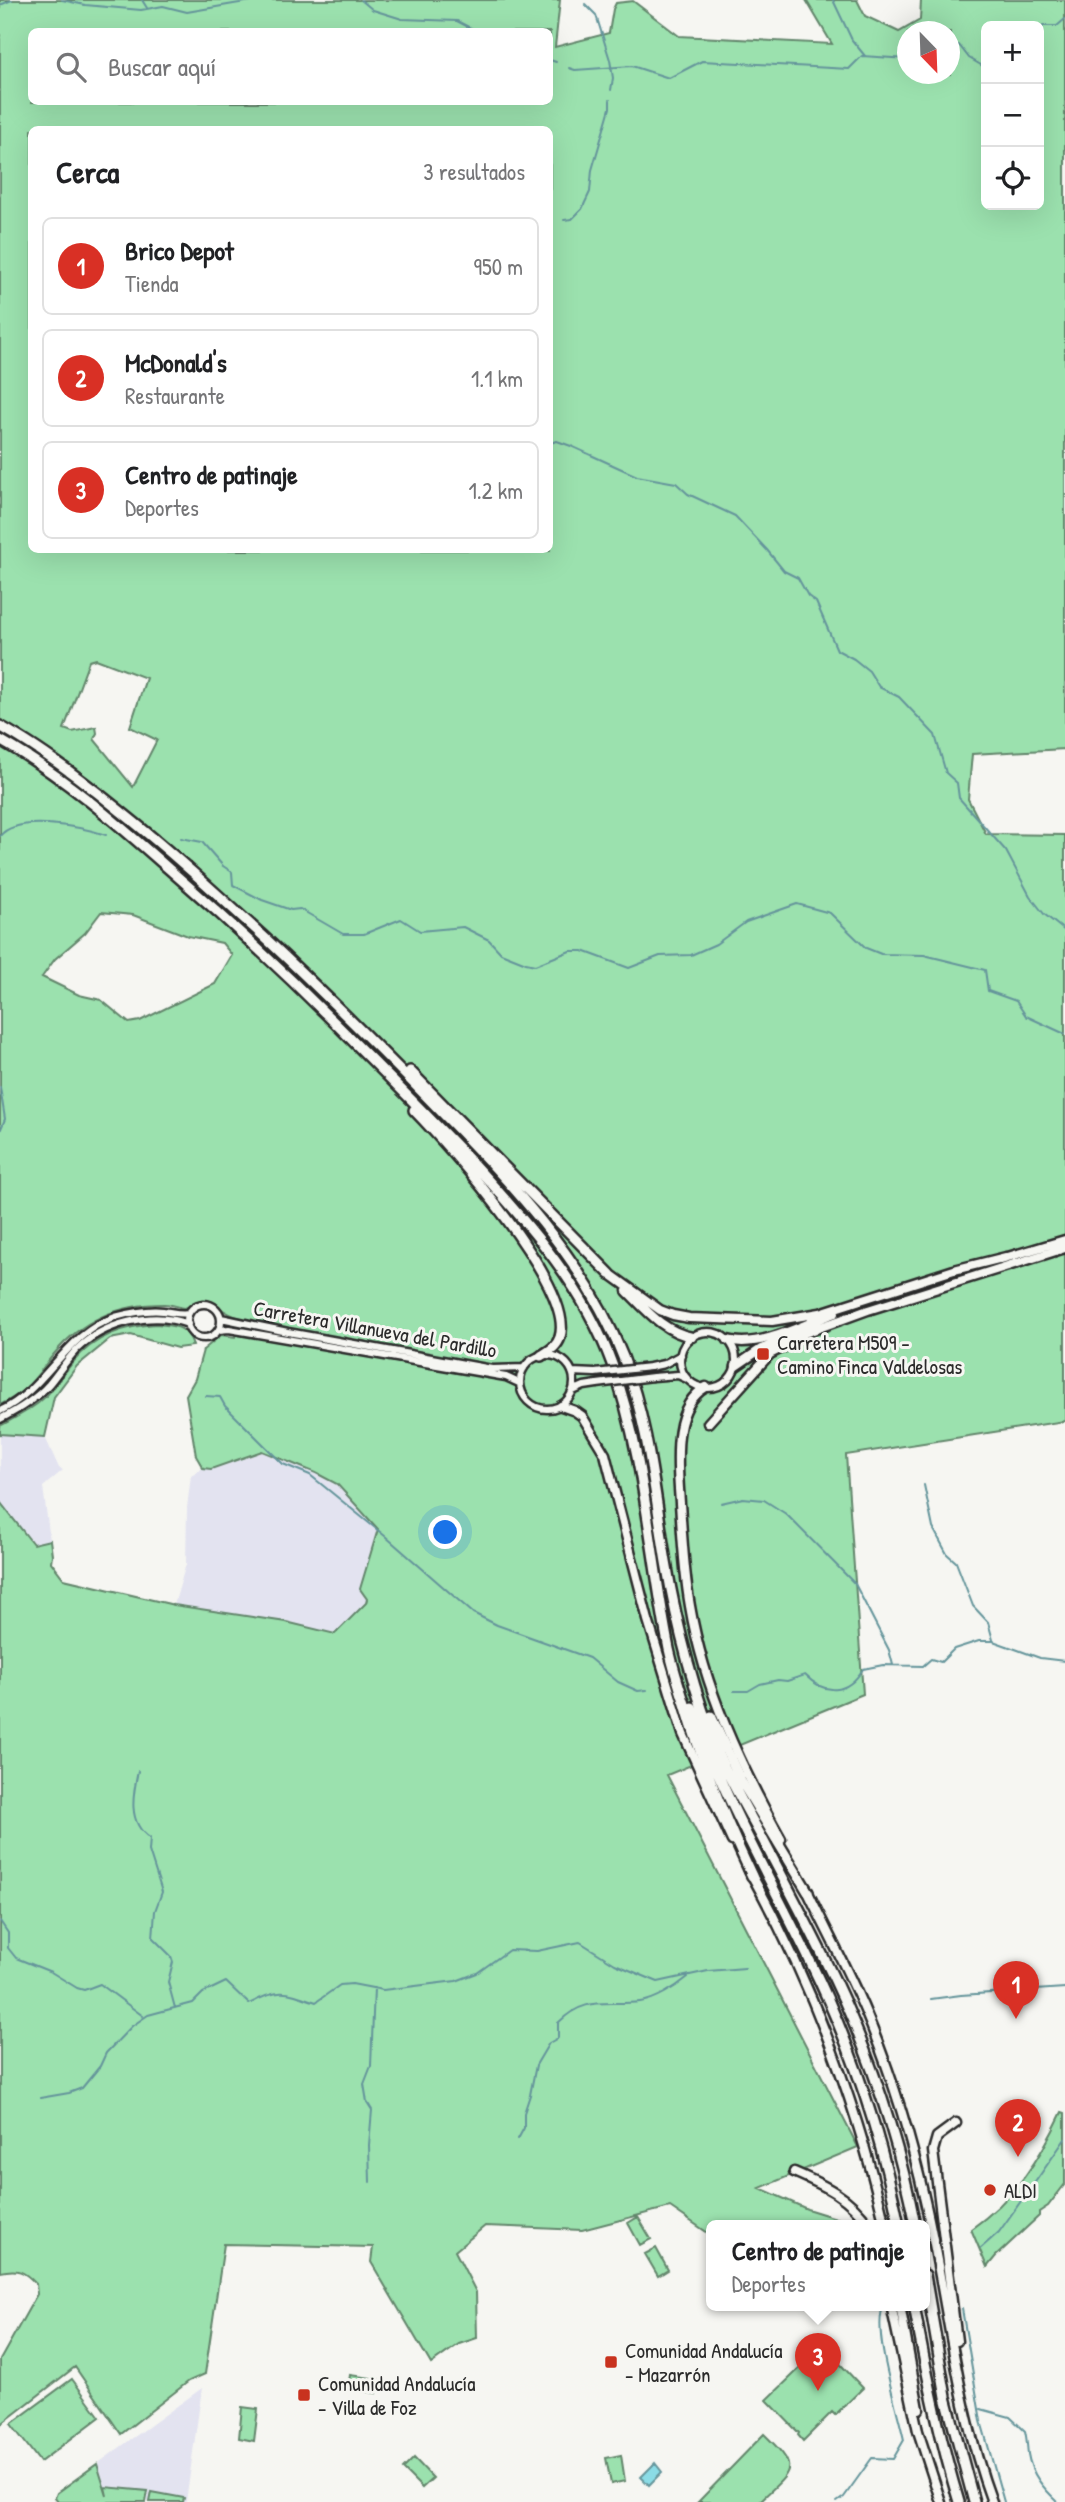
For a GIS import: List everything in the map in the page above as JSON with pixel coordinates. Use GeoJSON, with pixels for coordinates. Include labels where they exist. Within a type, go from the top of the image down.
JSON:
{"type":"FeatureCollection","features":[{"type":"Feature","properties":{"kind":"highway"},"geometry":{"type":"LineString","coordinates":[[0,726],[60,762],[211,887],[398,1059],[666,1328],[692,1337]]}},
{"type":"Feature","properties":{"kind":"highway"},"geometry":{"type":"LineString","coordinates":[[0,740],[52,772],[128,832],[272,961],[438,1126],[514,1209],[567,1276],[591,1316],[614,1369],[634,1436],[669,1650],[704,1768],[725,1819],[799,1972],[840,2072],[865,2146],[884,2220]]}},
{"type":"Feature","properties":{"kind":"highway"},"geometry":{"type":"LineString","coordinates":[[342,1010],[454,1125],[543,1224],[577,1269],[601,1310],[629,1376],[649,1444],[666,1562],[697,1698],[722,1761],[815,1939],[851,2016],[894,2139],[914,2220]]}},
{"type":"Feature","properties":{"kind":"highway"},"geometry":{"type":"LineString","coordinates":[[340,1028],[359,1053],[430,1127],[524,1242],[548,1286],[560,1323],[558,1341],[541,1356]]}},
{"type":"Feature","properties":{"kind":"highway"},"geometry":{"type":"LineString","coordinates":[[728,1340],[746,1342],[764,1339],[865,1303],[1065,1240]]}},
{"type":"Feature","properties":{"kind":"highway"},"geometry":{"type":"LineString","coordinates":[[736,1366],[761,1349],[850,1316],[1065,1248]]}},
{"type":"Feature","properties":{"kind":"highway"},"geometry":{"type":"LineString","coordinates":[[610,1274],[660,1310],[673,1315],[772,1321],[820,1313],[954,1270],[1006,1257]]}},
{"type":"Feature","properties":{"kind":"highway"},"geometry":{"type":"LineString","coordinates":[[708,1423],[770,1354],[850,1316]]}},
{"type":"Feature","properties":{"kind":"highway"},"geometry":{"type":"LineString","coordinates":[[706,1387],[689,1400],[678,1446],[685,1564],[694,1628],[711,1688],[737,1754],[866,2012],[909,2140],[928,2220]]}},
{"type":"Feature","properties":{"kind":"highway"},"geometry":{"type":"LineString","coordinates":[[561,1406],[582,1416],[605,1454],[648,1620],[683,1734],[721,1822],[752,1876]]}},
{"type":"Feature","properties":{"kind":"highway"},"geometry":{"type":"LineString","coordinates":[[664,1611],[692,1710],[713,1765],[813,1965],[855,2067],[880,2143],[898,2220]]}},
{"type":"Feature","properties":{"kind":"highway"},"geometry":{"type":"LineString","coordinates":[[688,1661],[741,1780],[808,1892]]}},
{"type":"Feature","properties":{"kind":"highway"},"geometry":{"type":"LineString","coordinates":[[956,2123],[937,2137],[933,2151],[951,2303],[974,2444]]}},
{"type":"Feature","properties":{"kind":"highway"},"geometry":{"type":"LineString","coordinates":[[794,2172],[841,2195],[865,2220]]}},
{"type":"Feature","properties":{"kind":"highway"},"geometry":{"type":"LineString","coordinates":[[930,2228],[957,2376],[992,2502]]}},
{"type":"Feature","properties":{"kind":"highway"},"geometry":{"type":"LineString","coordinates":[[930,2304],[946,2397],[974,2502]]}},
{"type":"Feature","properties":{"kind":"highway"},"geometry":{"type":"LineString","coordinates":[[892,2311],[918,2431],[942,2502]]}},
{"type":"Feature","properties":{"kind":"highway"},"geometry":{"type":"LineString","coordinates":[[901,2311],[917,2404],[942,2502]]}},
{"type":"Feature","properties":{"kind":"highway"},"geometry":{"type":"LineString","coordinates":[[915,2311],[945,2458],[959,2502]]}},
{"type":"Feature","properties":{"kind":"street"},"geometry":{"type":"LineString","coordinates":[[0,1411],[28,1394],[72,1343],[90,1329],[114,1317],[139,1312],[189,1313],[200,1305],[207,1304],[213,1307],[221,1318],[219,1330],[207,1338],[194,1335],[188,1324],[189,1313]]}},
{"type":"Feature","properties":{"kind":"street"},"geometry":{"type":"LineString","coordinates":[[0,1419],[33,1400],[77,1349],[94,1336],[116,1325],[140,1320],[161,1318],[188,1324]]}},
{"type":"Feature","properties":{"kind":"street","name":"Carretera Villanueva del Pardillo"},"geometry":{"type":"LineString","coordinates":[[221,1318],[492,1369],[524,1368]]}},
{"type":"Feature","properties":{"kind":"street","name":"Carretera Villanueva del Pardillo"},"geometry":{"type":"LineString","coordinates":[[219,1330],[229,1329],[506,1377],[519,1383]]}},
{"type":"Feature","properties":{"kind":"street"},"geometry":{"type":"LineString","coordinates":[[573,1391],[572,1372],[556,1357],[541,1356],[528,1363],[519,1383],[524,1397],[535,1407],[544,1410],[561,1406],[573,1391],[597,1384],[678,1375],[687,1379],[706,1387],[712,1387],[724,1383],[736,1366],[733,1347],[728,1340],[714,1333],[692,1337],[681,1355],[687,1379]]}},
{"type":"Feature","properties":{"kind":"street"},"geometry":{"type":"LineString","coordinates":[[572,1372],[595,1373],[650,1367],[664,1364],[681,1355]]}},
{"type":"Feature","properties":{"kind":"shaded area"},"geometry":{"type":"Polygon","coordinates":[[[0,1434],[45,1437],[59,1468],[63,1470],[43,1487],[50,1540],[34,1544],[0,1502],[0,1434]]]}},
{"type":"Feature","properties":{"kind":"shaded area"},"geometry":{"type":"Polygon","coordinates":[[[262,1451],[316,1473],[337,1485],[378,1529],[373,1543],[366,1603],[335,1634],[286,1622],[174,1605],[186,1564],[187,1508],[191,1475],[203,1468],[211,1469],[262,1451]]]}},
{"type":"Feature","properties":{"kind":"shaded area"},"geometry":{"type":"Polygon","coordinates":[[[202,2388],[186,2502],[109,2502],[97,2464],[202,2388]]]}},
{"type":"Feature","properties":{"kind":"green space"},"geometry":{"type":"Polygon","coordinates":[[[0,0],[560,0],[555,47],[609,33],[616,3],[633,1],[679,36],[832,44],[806,0],[857,0],[865,16],[897,31],[897,84],[960,84],[960,21],[918,21],[921,0],[1065,0],[1065,749],[972,754],[968,799],[986,834],[1065,835],[1065,1421],[846,1455],[863,1694],[667,1775],[858,2147],[760,2188],[807,2209],[840,2220],[706,2220],[706,2232],[670,2207],[582,2230],[485,2226],[455,2251],[476,2292],[477,2338],[459,2344],[431,2364],[371,2262],[373,2247],[224,2244],[205,2374],[189,2381],[121,2434],[75,2367],[0,2425],[0,2360],[37,2294],[36,2284],[24,2273],[12,2270],[0,2272],[0,1502],[33,1544],[50,1540],[51,1562],[64,1579],[174,1605],[286,1622],[335,1634],[366,1603],[367,1599],[360,1589],[378,1529],[337,1484],[262,1451],[211,1469],[203,1468],[196,1456],[186,1395],[195,1379],[203,1350],[221,1335],[235,1337],[240,1318],[210,1302],[185,1308],[167,1304],[132,1307],[103,1316],[65,1342],[25,1389],[0,1405],[0,0]],[[96,659],[89,661],[64,729],[72,732],[96,727],[94,739],[133,787],[157,740],[130,727],[146,678],[96,659]],[[101,912],[85,933],[55,959],[42,977],[79,995],[101,1000],[129,1023],[140,1021],[215,984],[232,955],[222,943],[188,936],[133,915],[101,912]]]}},
{"type":"Feature","properties":{"kind":"green space"},"geometry":{"type":"Polygon","coordinates":[[[156,1324],[184,1330],[193,1346],[177,1348],[131,1335],[110,1339],[77,1366],[54,1397],[45,1437],[0,1434],[0,1426],[41,1401],[73,1362],[91,1345],[121,1330],[156,1324]]]}},
{"type":"Feature","properties":{"kind":"green space"},"geometry":{"type":"Polygon","coordinates":[[[1062,2112],[1065,2113],[1065,2184],[1048,2206],[1039,2212],[1039,2216],[987,2267],[971,2229],[1000,2205],[1024,2177],[1045,2146],[1062,2112]]]}},
{"type":"Feature","properties":{"kind":"green space"},"geometry":{"type":"Polygon","coordinates":[[[638,2217],[651,2239],[640,2245],[628,2223],[638,2217]]]}},
{"type":"Feature","properties":{"kind":"green space"},"geometry":{"type":"Polygon","coordinates":[[[656,2248],[668,2270],[658,2276],[645,2254],[656,2248]]]}},
{"type":"Feature","properties":{"kind":"green space"},"geometry":{"type":"Polygon","coordinates":[[[823,2346],[863,2388],[835,2415],[832,2412],[803,2441],[799,2433],[767,2400],[823,2346]]]}},
{"type":"Feature","properties":{"kind":"green space"},"geometry":{"type":"Polygon","coordinates":[[[350,2375],[378,2379],[376,2393],[348,2389],[350,2375]]]}},
{"type":"Feature","properties":{"kind":"green space"},"geometry":{"type":"Polygon","coordinates":[[[72,2379],[100,2417],[40,2462],[11,2424],[72,2379]]]}},
{"type":"Feature","properties":{"kind":"green space"},"geometry":{"type":"Polygon","coordinates":[[[242,2407],[258,2409],[254,2441],[239,2438],[242,2407]]]}},
{"type":"Feature","properties":{"kind":"green space"},"geometry":{"type":"Polygon","coordinates":[[[764,2434],[788,2463],[788,2469],[779,2483],[759,2502],[698,2502],[764,2434]]]}},
{"type":"Feature","properties":{"kind":"green space"},"geometry":{"type":"Polygon","coordinates":[[[621,2455],[625,2481],[611,2484],[606,2458],[621,2455]]]}},
{"type":"Feature","properties":{"kind":"green space"},"geometry":{"type":"Polygon","coordinates":[[[414,2458],[433,2478],[422,2488],[403,2469],[414,2458]]]}},
{"type":"Feature","properties":{"kind":"green space"},"geometry":{"type":"Polygon","coordinates":[[[97,2464],[107,2496],[105,2487],[148,2491],[146,2502],[58,2502],[55,2498],[57,2493],[97,2464]]]}},
{"type":"Feature","properties":{"kind":"green space"},"geometry":{"type":"Polygon","coordinates":[[[152,2492],[184,2498],[183,2502],[150,2502],[152,2492]]]}},
{"type":"Feature","properties":{"kind":"water"},"geometry":{"type":"Polygon","coordinates":[[[655,2463],[662,2472],[649,2485],[641,2477],[655,2463]]]}},
{"type":"Feature","properties":{"kind":"waterway"},"geometry":{"type":"LineString","coordinates":[[0,5],[12,0]]}},
{"type":"Feature","properties":{"kind":"waterway"},"geometry":{"type":"LineString","coordinates":[[62,0],[141,10],[163,6],[187,12],[257,0]]}},
{"type":"Feature","properties":{"kind":"waterway"},"geometry":{"type":"LineString","coordinates":[[142,0],[147,8]]}},
{"type":"Feature","properties":{"kind":"waterway"},"geometry":{"type":"LineString","coordinates":[[361,0],[373,10],[402,19],[457,21],[470,28]]}},
{"type":"Feature","properties":{"kind":"waterway"},"geometry":{"type":"LineString","coordinates":[[833,0],[852,40],[865,56]]}},
{"type":"Feature","properties":{"kind":"waterway"},"geometry":{"type":"LineString","coordinates":[[585,4],[596,15],[610,60],[613,78],[611,90]]}},
{"type":"Feature","properties":{"kind":"waterway"},"geometry":{"type":"LineString","coordinates":[[1044,26],[1057,26],[1065,19]]}},
{"type":"Feature","properties":{"kind":"waterway"},"geometry":{"type":"LineString","coordinates":[[960,46],[969,58],[981,65]]}},
{"type":"Feature","properties":{"kind":"waterway"},"geometry":{"type":"LineString","coordinates":[[569,68],[575,70],[632,66],[669,78],[702,61],[849,69],[862,56],[897,58]]}},
{"type":"Feature","properties":{"kind":"waterway"},"geometry":{"type":"LineString","coordinates":[[564,220],[572,219],[582,209],[590,192],[592,170],[610,100]]}},
{"type":"Feature","properties":{"kind":"waterway"},"geometry":{"type":"LineString","coordinates":[[553,442],[571,446],[637,476],[676,483],[688,494],[735,516],[784,571],[798,578],[808,596],[816,602],[837,650],[869,671],[879,687],[899,697],[935,735],[946,773],[957,783],[959,798],[1006,851],[1030,896],[1044,914],[1065,931]]}},
{"type":"Feature","properties":{"kind":"waterway"},"geometry":{"type":"LineString","coordinates":[[0,836],[8,829],[35,824],[66,826],[106,835]]}},
{"type":"Feature","properties":{"kind":"waterway"},"geometry":{"type":"LineString","coordinates":[[181,838],[202,842],[223,866],[232,872],[233,885],[262,900],[291,910],[300,909],[343,934],[364,934],[401,919],[420,931],[463,927],[489,940],[501,953],[535,965],[570,951],[583,951],[629,968],[660,956],[691,955],[716,944],[746,922],[797,904],[830,913],[866,948],[881,954],[924,955],[985,970],[988,991],[1016,1001],[1026,1016],[1065,1034]]}},
{"type":"Feature","properties":{"kind":"waterway"},"geometry":{"type":"LineString","coordinates":[[0,1087],[5,1119],[0,1131]]}},
{"type":"Feature","properties":{"kind":"waterway"},"geometry":{"type":"LineString","coordinates":[[206,1396],[220,1397],[225,1406],[283,1464],[310,1475],[473,1613],[497,1625],[589,1658],[618,1682],[638,1691],[647,1690]]}},
{"type":"Feature","properties":{"kind":"waterway"},"geometry":{"type":"LineString","coordinates":[[924,1485],[933,1528],[947,1554],[956,1562],[973,1606],[988,1622],[993,1640]]}},
{"type":"Feature","properties":{"kind":"waterway"},"geometry":{"type":"LineString","coordinates":[[721,1503],[743,1498],[764,1500],[786,1514],[855,1584],[889,1650],[893,1665]]}},
{"type":"Feature","properties":{"kind":"waterway"},"geometry":{"type":"LineString","coordinates":[[734,1691],[748,1691],[760,1684],[787,1681],[805,1675],[828,1689],[843,1688],[857,1678],[863,1669],[883,1665],[923,1666],[931,1659],[941,1662],[954,1649],[979,1641],[993,1641],[1040,1658],[1065,1661]]}},
{"type":"Feature","properties":{"kind":"waterway"},"geometry":{"type":"LineString","coordinates":[[138,1771],[134,1798],[135,1816],[143,1832],[150,1838],[149,1851],[162,1892],[155,1911],[153,1938],[171,1956],[173,1962],[168,1982],[175,2008]]}},
{"type":"Feature","properties":{"kind":"waterway"},"geometry":{"type":"LineString","coordinates":[[0,1921],[8,1933],[8,1948],[16,1958],[51,1972],[77,1988],[84,1990],[100,1984],[143,2016]]}},
{"type":"Feature","properties":{"kind":"waterway"},"geometry":{"type":"LineString","coordinates":[[40,2098],[82,2088],[100,2066],[106,2053],[132,2026],[148,2015],[193,2003],[203,1993],[226,1982],[249,2004],[275,1993],[297,1995],[316,2002],[340,1985],[352,1984],[383,1990],[456,1981],[477,1973],[509,1950],[537,1951],[580,1942],[615,1964],[658,1982],[708,1971],[745,1968]]}},
{"type":"Feature","properties":{"kind":"waterway"},"geometry":{"type":"LineString","coordinates":[[518,2139],[524,2128],[524,2113],[536,2065],[549,2043],[558,2038],[558,2023],[568,2014],[587,2005],[653,1999],[688,1977]]}},
{"type":"Feature","properties":{"kind":"waterway"},"geometry":{"type":"LineString","coordinates":[[370,2182],[372,2110],[367,2102],[364,2084],[371,2066],[374,1988]]}},
{"type":"Feature","properties":{"kind":"waterway"},"geometry":{"type":"LineString","coordinates":[[931,1999],[1065,1988]]}},
{"type":"Feature","properties":{"kind":"waterway"},"geometry":{"type":"LineString","coordinates":[[1029,2191],[1065,2139]]}},
{"type":"Feature","properties":{"kind":"waterway"},"geometry":{"type":"LineString","coordinates":[[981,2248],[999,2232],[1021,2201]]}},
{"type":"Feature","properties":{"kind":"waterway"},"geometry":{"type":"LineString","coordinates":[[962,2309],[981,2421],[1004,2502]]}},
{"type":"Feature","properties":{"kind":"waterway"},"geometry":{"type":"LineString","coordinates":[[837,2502],[844,2497],[872,2458],[893,2459],[904,2440],[883,2349],[883,2311]]}},
{"type":"Feature","properties":{"kind":"waterway"},"geometry":{"type":"LineString","coordinates":[[981,2409],[1010,2417],[1025,2431],[1028,2454],[1035,2475],[1058,2502]]}},
{"type":"Feature","properties":{"kind":"place","name":"Carretera M509 - Camino Finca Valdelosas"},"geometry":{"type":"Point","coordinates":[763,1354]}},
{"type":"Feature","properties":{"kind":"place","name":"Brico Depot"},"geometry":{"type":"Point","coordinates":[1016,2019]}},
{"type":"Feature","properties":{"kind":"place","name":"McDonald's"},"geometry":{"type":"Point","coordinates":[1018,2157]}},
{"type":"Feature","properties":{"kind":"place","name":"ALDI"},"geometry":{"type":"Point","coordinates":[990,2190]}},
{"type":"Feature","properties":{"kind":"place","name":"Comunidad Andalucía - Mazarrón"},"geometry":{"type":"Point","coordinates":[611,2362]}},
{"type":"Feature","properties":{"kind":"place","name":"Centro de patinaje"},"geometry":{"type":"Point","coordinates":[818,2391]}},
{"type":"Feature","properties":{"kind":"place","name":"Comunidad Andalucía - Villa de Foz"},"geometry":{"type":"Point","coordinates":[304,2395]}}]}
